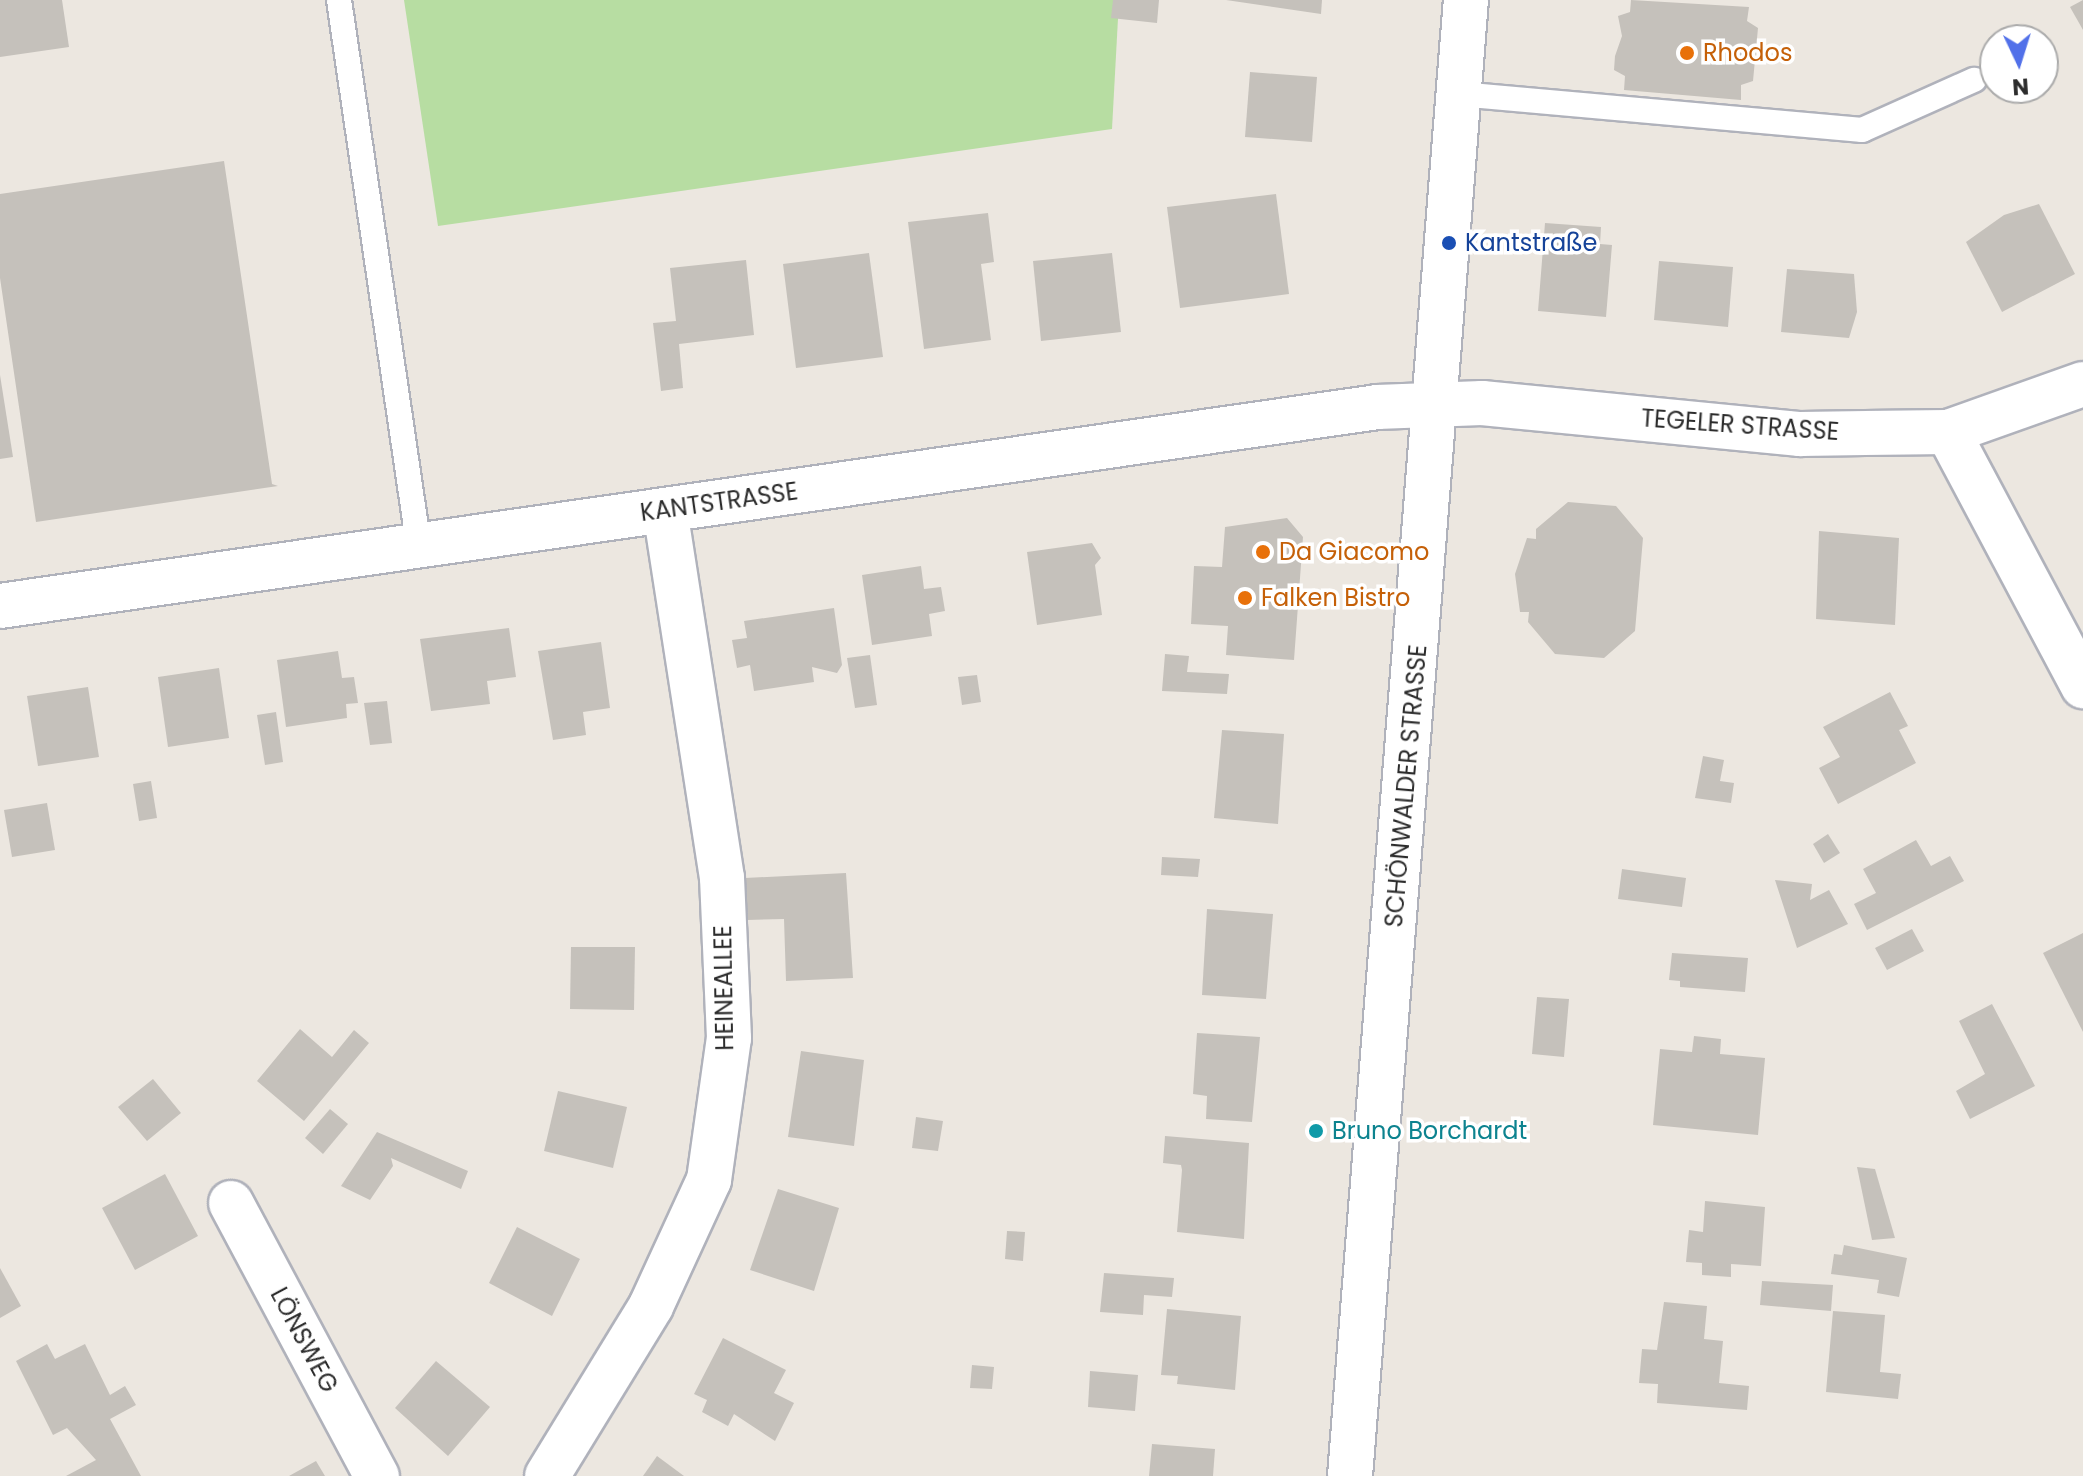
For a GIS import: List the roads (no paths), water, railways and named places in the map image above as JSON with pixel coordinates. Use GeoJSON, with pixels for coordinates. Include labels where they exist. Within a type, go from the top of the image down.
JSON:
{"type":"FeatureCollection","features":[{"type":"Feature","properties":{"kind":"street","name":"SCHÖNWALDER STRASSE"},"geometry":{"type":"LineString","coordinates":[[1350,1476],[1438,402],[1466,0]]}},
{"type":"Feature","properties":{"kind":"street","name":"TEGELER STRASSE"},"geometry":{"type":"LineString","coordinates":[[1438,402],[1800,434],[1948,432],[2083,384]]}},
{"type":"Feature","properties":{"kind":"street","name":"KANTSTRASSE"},"geometry":{"type":"LineString","coordinates":[[0,606],[1438,402]]}},
{"type":"Feature","properties":{"kind":"street"},"geometry":{"type":"LineString","coordinates":[[1948,432],[2083,686]]}},
{"type":"Feature","properties":{"kind":"street","name":"HEINEALLEE"},"geometry":{"type":"LineString","coordinates":[[547,1476],[651,1306],[709,1180],[729,1038],[722,878],[665,510]]}},
{"type":"Feature","properties":{"kind":"street","name":"LÖNSWEG"},"geometry":{"type":"LineString","coordinates":[[231,1203],[377,1476]]}},
{"type":"Feature","properties":{"kind":"lane"},"geometry":{"type":"LineString","coordinates":[[339,0],[419,548]]}},
{"type":"Feature","properties":{"kind":"lane"},"geometry":{"type":"LineString","coordinates":[[1459,94],[1862,130],[1974,80]]}},
{"type":"Feature","properties":{"kind":"place","name":"Rhodos"},"geometry":{"type":"Point","coordinates":[1687,53]}},
{"type":"Feature","properties":{"kind":"place","name":"Kantstraße"},"geometry":{"type":"Point","coordinates":[1449,243]}},
{"type":"Feature","properties":{"kind":"place","name":"Da Giacomo"},"geometry":{"type":"Point","coordinates":[1263,552]}},
{"type":"Feature","properties":{"kind":"place","name":"Falken Bistro"},"geometry":{"type":"Point","coordinates":[1245,598]}},
{"type":"Feature","properties":{"kind":"place","name":"Bruno Borchardt"},"geometry":{"type":"Point","coordinates":[1316,1131]}}]}
